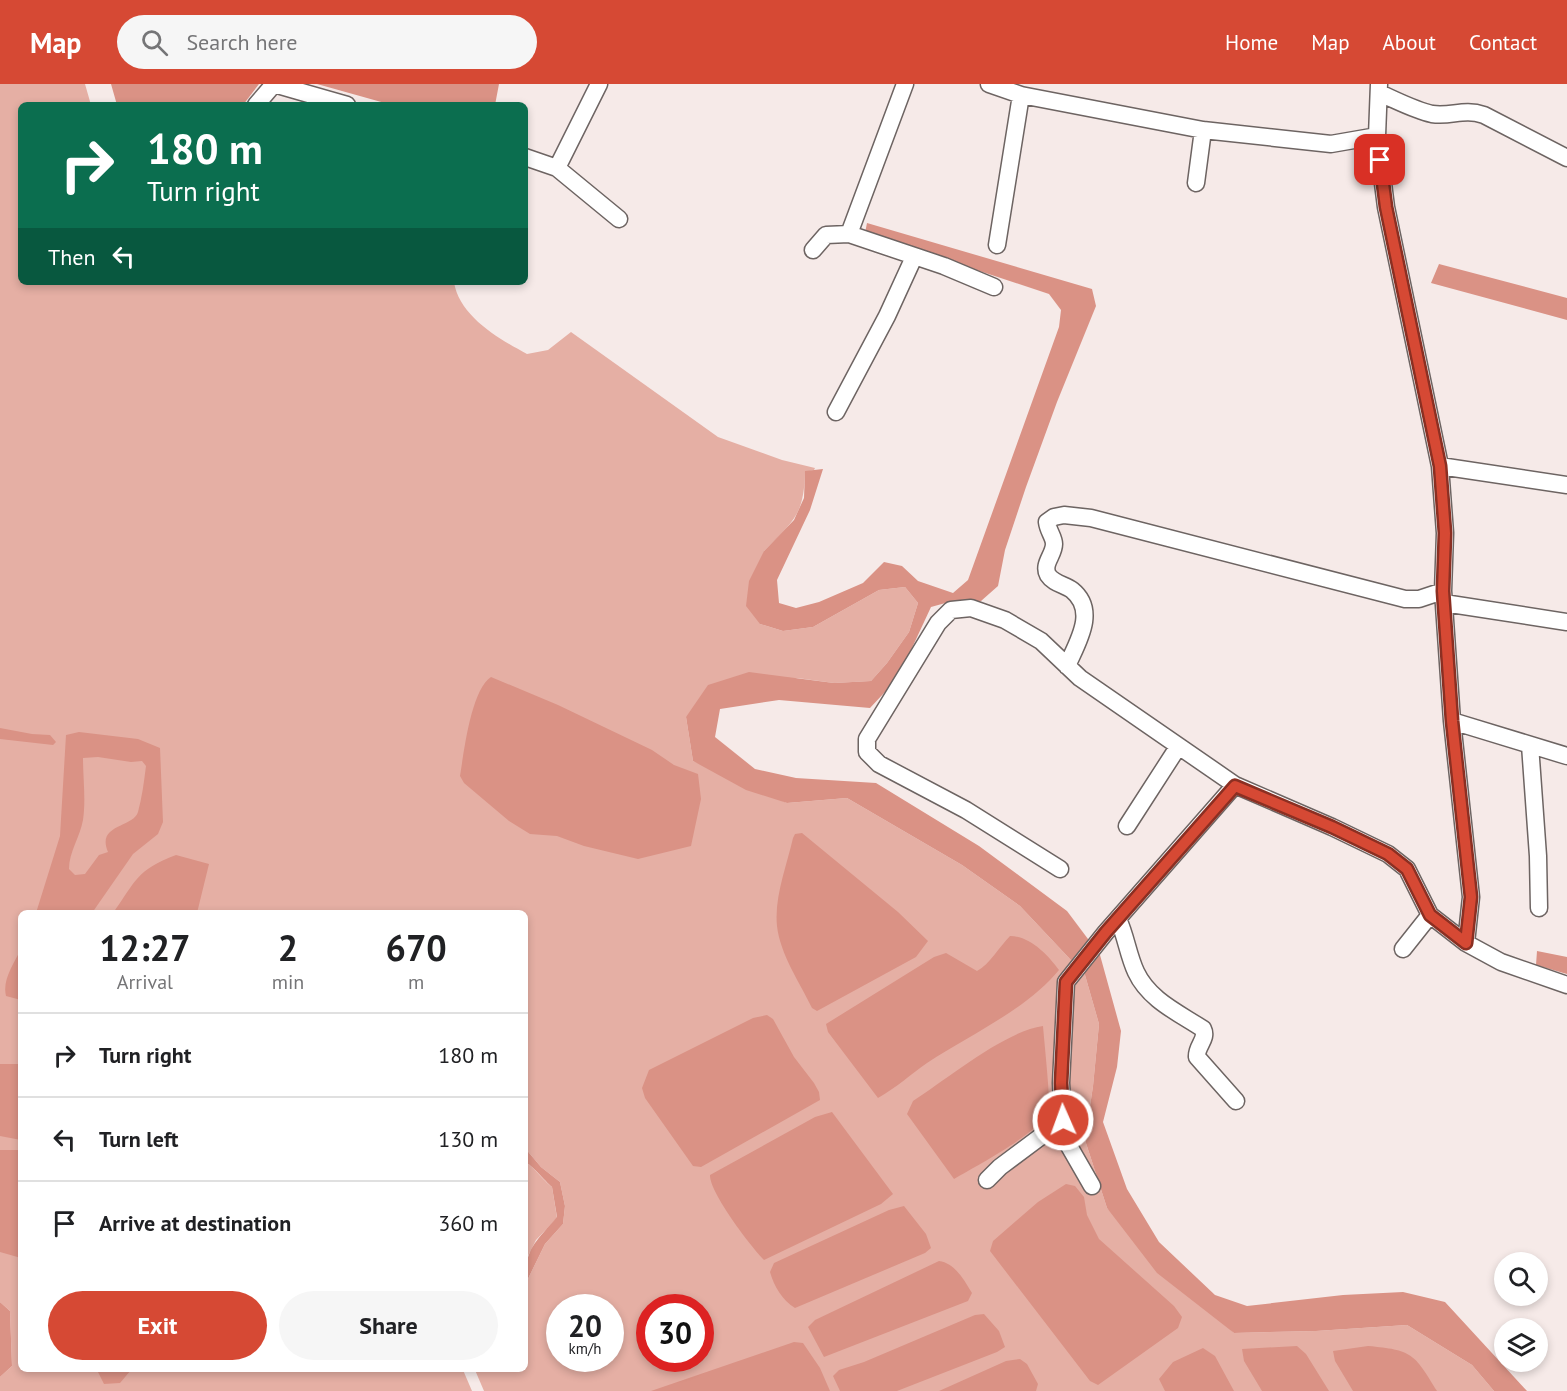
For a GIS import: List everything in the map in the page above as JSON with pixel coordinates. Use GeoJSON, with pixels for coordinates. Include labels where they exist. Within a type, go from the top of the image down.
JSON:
{"type":"FeatureCollection","features":[{"type":"Feature","properties":{"kind":"street"},"geometry":{"type":"LineString","coordinates":[[259,102],[274,84],[337,102]]}},
{"type":"Feature","properties":{"kind":"street"},"geometry":{"type":"LineString","coordinates":[[557,168],[599,84]]}},
{"type":"Feature","properties":{"kind":"street"},"geometry":{"type":"LineString","coordinates":[[849,234],[905,84]]}},
{"type":"Feature","properties":{"kind":"street"},"geometry":{"type":"LineString","coordinates":[[989,84],[1021,95],[1203,130],[1331,144],[1377,136]]}},
{"type":"Feature","properties":{"kind":"street"},"geometry":{"type":"LineString","coordinates":[[1466,943],[1471,897],[1452,721],[1443,597],[1445,533],[1440,466],[1386,207],[1377,136],[1379,88],[1418,110],[1435,114],[1471,111],[1484,115],[1567,158]]}},
{"type":"Feature","properties":{"kind":"street"},"geometry":{"type":"LineString","coordinates":[[997,245],[1021,95]]}},
{"type":"Feature","properties":{"kind":"street"},"geometry":{"type":"LineString","coordinates":[[1196,183],[1203,130]]}},
{"type":"Feature","properties":{"kind":"street"},"geometry":{"type":"LineString","coordinates":[[528,158],[557,168],[619,219]]}},
{"type":"Feature","properties":{"kind":"street"},"geometry":{"type":"LineString","coordinates":[[813,250],[826,235],[849,234],[944,266],[994,287]]}},
{"type":"Feature","properties":{"kind":"street"},"geometry":{"type":"LineString","coordinates":[[836,412],[887,316],[914,257]]}},
{"type":"Feature","properties":{"kind":"street"},"geometry":{"type":"LineString","coordinates":[[1440,466],[1567,485]]}},
{"type":"Feature","properties":{"kind":"street"},"geometry":{"type":"LineString","coordinates":[[1067,666],[1085,625],[1085,612],[1073,591],[1051,578],[1047,573],[1046,566],[1054,546],[1047,522],[1054,517],[1064,515],[1091,518],[1405,599],[1443,597],[1567,622]]}},
{"type":"Feature","properties":{"kind":"street"},"geometry":{"type":"LineString","coordinates":[[1060,869],[966,810],[879,764],[867,752],[867,739],[938,623],[951,610],[971,608],[1005,620],[1041,642],[1067,666],[1235,786],[1332,827],[1388,854],[1407,869],[1430,915],[1466,943],[1502,962],[1567,985]]}},
{"type":"Feature","properties":{"kind":"street"},"geometry":{"type":"LineString","coordinates":[[1452,721],[1567,756]]}},
{"type":"Feature","properties":{"kind":"street"},"geometry":{"type":"LineString","coordinates":[[1530,745],[1538,856],[1539,908]]}},
{"type":"Feature","properties":{"kind":"street"},"geometry":{"type":"LineString","coordinates":[[1127,826],[1178,747]]}},
{"type":"Feature","properties":{"kind":"street"},"geometry":{"type":"LineString","coordinates":[[1092,1186],[1069,1146],[1063,1120],[1061,1083],[1066,982],[1106,932],[1235,786]]}},
{"type":"Feature","properties":{"kind":"street"},"geometry":{"type":"LineString","coordinates":[[1403,949],[1430,915]]}},
{"type":"Feature","properties":{"kind":"street"},"geometry":{"type":"LineString","coordinates":[[1118,919],[1125,934],[1135,971],[1142,982],[1162,1003],[1203,1029],[1204,1037],[1197,1057],[1236,1101]]}},
{"type":"Feature","properties":{"kind":"street"},"geometry":{"type":"LineString","coordinates":[[987,1180],[1000,1167],[1063,1120]]}},
{"type":"Feature","properties":{"kind":"shaded area"},"geometry":{"type":"Polygon","coordinates":[[[0,84],[85,84],[90,102],[18,102],[18,285],[455,285],[457,294],[472,316],[493,334],[527,354],[548,350],[571,332],[718,437],[782,460],[815,468],[805,472],[802,499],[795,517],[764,551],[760,624],[783,631],[813,627],[879,590],[905,587],[918,603],[909,632],[871,681],[834,683],[797,678],[686,717],[693,761],[787,803],[847,798],[962,865],[1020,906],[1085,975],[1099,1024],[1085,1140],[1107,1208],[1234,1333],[1407,1325],[1472,1365],[1494,1391],[484,1391],[476,1372],[528,1372],[528,1279],[545,1244],[563,1224],[565,1206],[560,1182],[541,1167],[528,1152],[528,910],[18,910],[18,1372],[464,1372],[472,1391],[0,1391],[0,1377],[12,1366],[10,1311],[0,1302],[0,84]]]}},
{"type":"Feature","properties":{"kind":"shaded area"},"geometry":{"type":"Polygon","coordinates":[[[111,84],[259,84],[245,102],[116,102],[111,84]]]}},
{"type":"Feature","properties":{"kind":"shaded area"},"geometry":{"type":"Polygon","coordinates":[[[317,84],[499,84],[496,102],[381,102],[317,84]]]}},
{"type":"Feature","properties":{"kind":"shaded area"},"geometry":{"type":"Polygon","coordinates":[[[867,223],[1092,289],[1096,306],[1026,487],[1005,550],[998,586],[981,601],[949,602],[931,607],[898,678],[870,708],[779,700],[720,709],[715,737],[755,769],[796,778],[876,783],[979,846],[1067,911],[1100,955],[1121,1031],[1117,1067],[1103,1122],[1127,1189],[1159,1242],[1215,1295],[1247,1306],[1343,1295],[1403,1292],[1445,1302],[1494,1355],[1494,1372],[1509,1372],[1527,1391],[1494,1391],[1472,1365],[1407,1325],[1234,1333],[1157,1273],[1107,1208],[1085,1140],[1099,1024],[1085,975],[1020,906],[962,865],[847,798],[787,803],[746,790],[693,761],[686,717],[708,685],[749,672],[834,683],[871,681],[909,632],[918,603],[905,587],[879,590],[813,627],[783,631],[760,624],[746,606],[749,581],[764,551],[794,520],[804,498],[805,471],[823,469],[810,510],[777,580],[779,603],[796,608],[819,602],[863,583],[884,562],[902,566],[918,581],[953,593],[968,580],[1059,327],[1061,310],[1049,294],[865,233],[867,223]]]}},
{"type":"Feature","properties":{"kind":"shaded area"},"geometry":{"type":"Polygon","coordinates":[[[1439,264],[1567,298],[1567,320],[1431,283],[1439,264]]]}},
{"type":"Feature","properties":{"kind":"shaded area"},"geometry":{"type":"Polygon","coordinates":[[[491,677],[558,705],[652,750],[674,765],[698,774],[701,799],[691,846],[638,859],[584,846],[557,836],[530,834],[509,821],[464,783],[460,776],[473,708],[484,684],[491,677]]]}},
{"type":"Feature","properties":{"kind":"shaded area"},"geometry":{"type":"Polygon","coordinates":[[[0,728],[50,735],[56,742],[53,745],[0,739],[0,728]]]}},
{"type":"Feature","properties":{"kind":"shaded area"},"geometry":{"type":"Polygon","coordinates":[[[79,732],[138,739],[160,748],[163,822],[158,834],[133,854],[94,910],[37,910],[60,836],[66,735],[79,732]],[[83,758],[83,820],[69,869],[75,875],[85,874],[99,855],[108,852],[107,836],[111,831],[130,821],[138,812],[146,766],[142,761],[83,758]]]}},
{"type":"Feature","properties":{"kind":"shaded area"},"geometry":{"type":"Polygon","coordinates":[[[802,833],[898,912],[928,941],[916,957],[817,1011],[812,1008],[791,968],[782,947],[777,926],[779,893],[793,838],[795,834],[802,833]]]}},
{"type":"Feature","properties":{"kind":"shaded area"},"geometry":{"type":"Polygon","coordinates":[[[176,855],[209,864],[198,910],[115,910],[138,878],[163,860],[176,855]]]}},
{"type":"Feature","properties":{"kind":"shaded area"},"geometry":{"type":"Polygon","coordinates":[[[1010,936],[1025,939],[1031,943],[1050,958],[1059,970],[1031,997],[997,1021],[927,1063],[878,1098],[828,1032],[826,1024],[934,957],[946,953],[977,971],[990,960],[1010,936]]]}},
{"type":"Feature","properties":{"kind":"shaded area"},"geometry":{"type":"Polygon","coordinates":[[[1537,951],[1567,957],[1567,974],[1536,965],[1537,951]]]}},
{"type":"Feature","properties":{"kind":"shaded area"},"geometry":{"type":"Polygon","coordinates":[[[18,955],[18,999],[6,996],[9,972],[18,955]]]}},
{"type":"Feature","properties":{"kind":"shaded area"},"geometry":{"type":"Polygon","coordinates":[[[767,1015],[773,1019],[794,1057],[814,1083],[820,1100],[701,1167],[693,1166],[645,1098],[642,1088],[649,1070],[753,1018],[767,1015]]]}},
{"type":"Feature","properties":{"kind":"shaded area"},"geometry":{"type":"Polygon","coordinates":[[[1043,1026],[1049,1110],[1043,1119],[1021,1139],[954,1179],[907,1114],[913,1101],[994,1046],[1028,1030],[1043,1026]]]}},
{"type":"Feature","properties":{"kind":"shaded area"},"geometry":{"type":"Polygon","coordinates":[[[0,1064],[18,1064],[18,1139],[0,1136],[0,1064]]]}},
{"type":"Feature","properties":{"kind":"shaded area"},"geometry":{"type":"Polygon","coordinates":[[[832,1112],[893,1194],[881,1204],[764,1260],[723,1206],[711,1183],[710,1175],[815,1117],[832,1112]]]}},
{"type":"Feature","properties":{"kind":"shaded area"},"geometry":{"type":"Polygon","coordinates":[[[0,1150],[18,1150],[18,1257],[0,1252],[0,1150]]]}},
{"type":"Feature","properties":{"kind":"shaded area"},"geometry":{"type":"Polygon","coordinates":[[[528,1152],[541,1167],[560,1182],[565,1206],[563,1224],[545,1244],[528,1279],[528,1258],[532,1247],[557,1217],[552,1187],[528,1163],[528,1152]]]}},
{"type":"Feature","properties":{"kind":"shaded area"},"geometry":{"type":"Polygon","coordinates":[[[528,1164],[552,1187],[557,1218],[536,1240],[528,1256],[528,1164]]]}},
{"type":"Feature","properties":{"kind":"shaded area"},"geometry":{"type":"Polygon","coordinates":[[[1066,1184],[1075,1186],[1084,1197],[1087,1215],[1099,1239],[1174,1306],[1182,1317],[1178,1328],[1098,1385],[1090,1381],[990,1251],[993,1241],[1038,1202],[1066,1184]]]}},
{"type":"Feature","properties":{"kind":"shaded area"},"geometry":{"type":"Polygon","coordinates":[[[904,1206],[926,1234],[931,1248],[925,1253],[795,1308],[779,1292],[770,1272],[774,1263],[889,1210],[904,1206]]]}},
{"type":"Feature","properties":{"kind":"shaded area"},"geometry":{"type":"Polygon","coordinates":[[[939,1261],[950,1265],[962,1278],[972,1293],[968,1301],[824,1357],[808,1327],[815,1320],[939,1261]]]}},
{"type":"Feature","properties":{"kind":"shaded area"},"geometry":{"type":"Polygon","coordinates":[[[0,1302],[10,1311],[12,1366],[0,1377],[0,1302]]]}},
{"type":"Feature","properties":{"kind":"shaded area"},"geometry":{"type":"Polygon","coordinates":[[[984,1314],[999,1331],[1005,1347],[997,1352],[897,1391],[840,1391],[833,1376],[839,1370],[864,1362],[975,1315],[984,1314]]]}},
{"type":"Feature","properties":{"kind":"shaded area"},"geometry":{"type":"Polygon","coordinates":[[[794,1342],[803,1343],[820,1368],[830,1391],[651,1391],[706,1372],[714,1372],[714,1369],[794,1342]]]}},
{"type":"Feature","properties":{"kind":"shaded area"},"geometry":{"type":"Polygon","coordinates":[[[1297,1346],[1306,1354],[1329,1391],[1262,1391],[1244,1361],[1242,1349],[1297,1346]]]}},
{"type":"Feature","properties":{"kind":"shaded area"},"geometry":{"type":"Polygon","coordinates":[[[1368,1346],[1394,1349],[1410,1356],[1423,1368],[1437,1391],[1353,1391],[1335,1361],[1333,1351],[1368,1346]]]}},
{"type":"Feature","properties":{"kind":"shaded area"},"geometry":{"type":"Polygon","coordinates":[[[1203,1348],[1215,1356],[1234,1391],[1165,1391],[1159,1379],[1173,1362],[1203,1348]]]}},
{"type":"Feature","properties":{"kind":"shaded area"},"geometry":{"type":"Polygon","coordinates":[[[1020,1359],[1027,1364],[1038,1384],[1036,1391],[939,1391],[1006,1361],[1020,1359]]]}},
{"type":"Feature","properties":{"kind":"shaded area"},"geometry":{"type":"Polygon","coordinates":[[[98,1372],[129,1372],[120,1383],[104,1384],[98,1372]]]}},
{"type":"Feature","properties":{"kind":"route"},"geometry":{"type":"LineString","coordinates":[[1063,1120],[1061,1083],[1066,982],[1106,932],[1235,786],[1332,827],[1388,854],[1407,869],[1430,915],[1443,928],[1466,943],[1471,897],[1452,721],[1443,591],[1445,533],[1440,466],[1386,207],[1380,160]]}}]}
